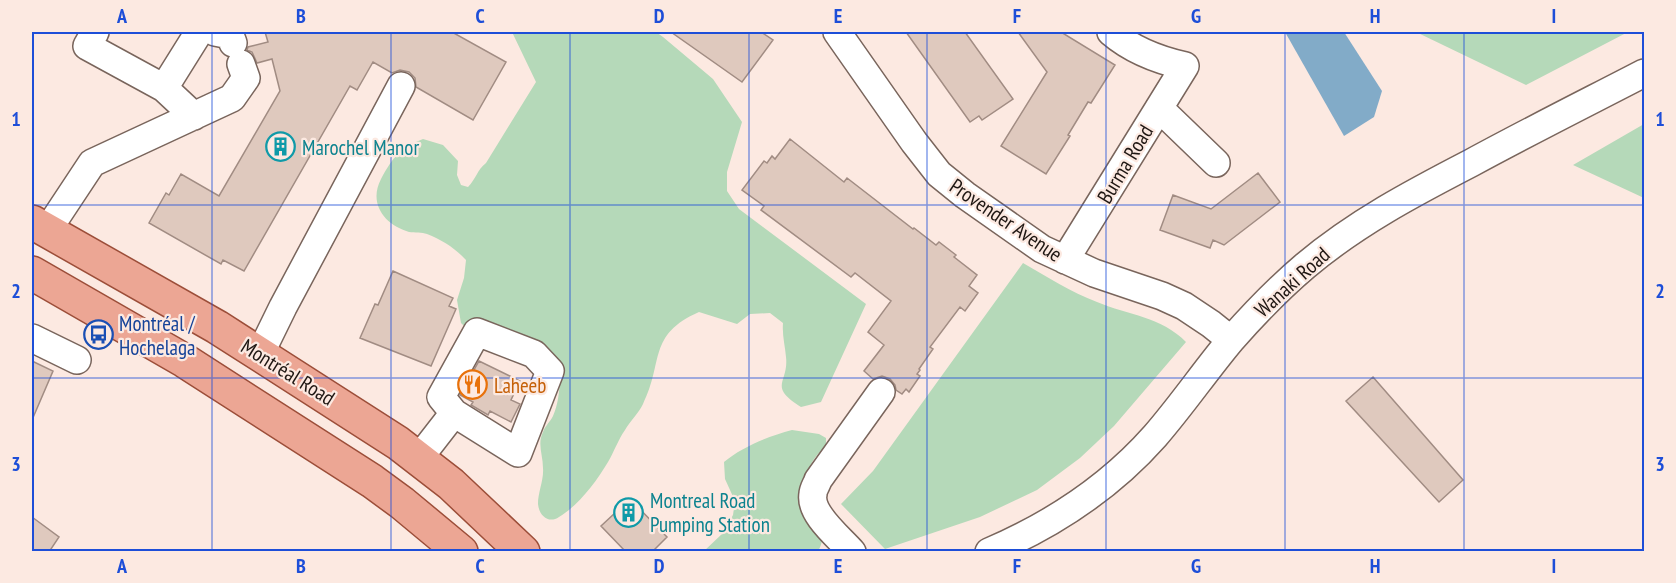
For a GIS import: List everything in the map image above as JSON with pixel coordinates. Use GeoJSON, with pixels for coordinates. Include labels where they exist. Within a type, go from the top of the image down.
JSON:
{"type":"FeatureCollection","features":[{"type":"Feature","properties":{"kind":"main road","name":"Montréal Road"},"geometry":{"type":"LineString","coordinates":[[39,226],[217,327],[408,451],[482,511],[523,552]]}},
{"type":"Feature","properties":{"kind":"main road"},"geometry":{"type":"LineString","coordinates":[[32,273],[185,361],[372,481],[461,552]]}},
{"type":"Feature","properties":{"kind":"main road"},"geometry":{"type":"LineString","coordinates":[[372,481],[408,451]]}},
{"type":"Feature","properties":{"kind":"street"},"geometry":{"type":"LineString","coordinates":[[96,32],[87,46],[164,88],[194,116]]}},
{"type":"Feature","properties":{"kind":"street"},"geometry":{"type":"LineString","coordinates":[[164,88],[199,32]]}},
{"type":"Feature","properties":{"kind":"street","name":"Provender Avenue"},"geometry":{"type":"LineString","coordinates":[[837,32],[939,174],[965,195],[1042,249],[1094,273],[1162,296],[1184,306],[1231,340]]}},
{"type":"Feature","properties":{"kind":"street","name":"Burma Road"},"geometry":{"type":"LineString","coordinates":[[1065,260],[1185,66],[1162,61],[1122,42],[1111,32]]}},
{"type":"Feature","properties":{"kind":"street"},"geometry":{"type":"LineString","coordinates":[[39,226],[92,163],[232,98],[246,78],[230,46]]}},
{"type":"Feature","properties":{"kind":"street","name":"Wanaki Road"},"geometry":{"type":"LineString","coordinates":[[989,552],[1042,527],[1102,486],[1154,438],[1231,340],[1270,298],[1305,266],[1348,233],[1378,213],[1486,154],[1644,73]]}},
{"type":"Feature","properties":{"kind":"street"},"geometry":{"type":"LineString","coordinates":[[260,354],[401,86]]}},
{"type":"Feature","properties":{"kind":"street"},"geometry":{"type":"LineString","coordinates":[[1159,108],[1216,163]]}},
{"type":"Feature","properties":{"kind":"street"},"geometry":{"type":"LineString","coordinates":[[477,332],[534,354],[550,371],[518,453],[454,413],[441,397],[477,332]]}},
{"type":"Feature","properties":{"kind":"street"},"geometry":{"type":"LineString","coordinates":[[32,338],[77,360]]}},
{"type":"Feature","properties":{"kind":"street"},"geometry":{"type":"LineString","coordinates":[[852,552],[821,519],[813,507],[812,494],[818,480],[881,393]]}},
{"type":"Feature","properties":{"kind":"street"},"geometry":{"type":"LineString","coordinates":[[408,451],[454,413]]}},
{"type":"Feature","properties":{"kind":"green space"},"geometry":{"type":"Polygon","coordinates":[[[512,32],[656,32],[663,37],[713,79],[742,122],[727,172],[727,191],[739,209],[866,304],[821,402],[801,407],[782,389],[786,366],[783,323],[770,313],[750,314],[737,324],[699,312],[683,321],[671,330],[664,340],[643,404],[629,423],[603,470],[573,506],[552,520],[542,515],[538,504],[543,472],[540,441],[555,412],[560,381],[479,340],[461,323],[457,300],[464,278],[466,260],[453,248],[438,239],[425,233],[400,229],[386,219],[378,205],[377,197],[377,188],[393,159],[408,146],[423,139],[443,145],[458,161],[457,175],[461,185],[468,187],[471,184],[536,82],[512,32]]]}},
{"type":"Feature","properties":{"kind":"green space"},"geometry":{"type":"Polygon","coordinates":[[[1416,32],[1628,32],[1526,85],[1416,32]]]}},
{"type":"Feature","properties":{"kind":"green space"},"geometry":{"type":"Polygon","coordinates":[[[1644,124],[1644,198],[1573,165],[1644,124]]]}},
{"type":"Feature","properties":{"kind":"green space"},"geometry":{"type":"Polygon","coordinates":[[[1023,263],[1087,298],[1166,327],[1186,342],[1114,426],[1080,458],[1037,490],[980,517],[885,549],[841,504],[873,471],[1023,263]]]}},
{"type":"Feature","properties":{"kind":"green space"},"geometry":{"type":"Polygon","coordinates":[[[792,430],[819,434],[826,438],[826,446],[812,462],[807,476],[807,490],[821,528],[822,539],[818,551],[703,552],[723,533],[733,515],[735,501],[725,479],[724,462],[756,443],[792,430]]]}},
{"type":"Feature","properties":{"kind":"water"},"geometry":{"type":"Polygon","coordinates":[[[1285,32],[1344,32],[1382,91],[1374,117],[1344,136],[1285,32]]]}},
{"type":"Feature","properties":{"kind":"building","name":"Marochel Manor"},"geometry":{"type":"Polygon","coordinates":[[[265,32],[452,32],[506,62],[473,120],[416,87],[415,78],[409,72],[400,70],[392,73],[373,62],[357,90],[350,86],[244,271],[223,260],[221,264],[149,223],[166,193],[169,195],[181,174],[219,196],[280,91],[272,59],[257,63],[252,52],[247,50],[248,47],[268,42],[265,32]]]}},
{"type":"Feature","properties":{"kind":"building"},"geometry":{"type":"Polygon","coordinates":[[[671,32],[761,32],[773,40],[742,82],[671,32]]]}},
{"type":"Feature","properties":{"kind":"building"},"geometry":{"type":"Polygon","coordinates":[[[906,32],[965,32],[1013,99],[982,120],[979,116],[970,122],[906,32]]]}},
{"type":"Feature","properties":{"kind":"building"},"geometry":{"type":"Polygon","coordinates":[[[1018,32],[1061,32],[1115,65],[1091,103],[1088,102],[1046,174],[1001,146],[1047,72],[1018,32]]]}},
{"type":"Feature","properties":{"kind":"building"},"geometry":{"type":"Polygon","coordinates":[[[790,139],[844,182],[847,178],[936,245],[939,242],[977,275],[969,286],[978,293],[965,311],[960,307],[930,347],[933,349],[919,369],[917,374],[920,376],[909,392],[906,389],[902,394],[896,390],[890,379],[882,376],[873,379],[864,371],[884,345],[868,332],[891,301],[855,273],[851,277],[761,210],[764,206],[742,190],[764,161],[767,163],[772,156],[775,159],[790,139]]]}},
{"type":"Feature","properties":{"kind":"building"},"geometry":{"type":"Polygon","coordinates":[[[1258,173],[1280,202],[1224,245],[1213,240],[1210,248],[1160,230],[1173,195],[1211,209],[1258,173]]]}},
{"type":"Feature","properties":{"kind":"building"},"geometry":{"type":"Polygon","coordinates":[[[393,271],[453,298],[449,306],[456,309],[431,366],[360,338],[393,271]]]}},
{"type":"Feature","properties":{"kind":"building"},"geometry":{"type":"Polygon","coordinates":[[[32,361],[53,371],[32,420],[32,361]]]}},
{"type":"Feature","properties":{"kind":"building"},"geometry":{"type":"Polygon","coordinates":[[[479,361],[520,381],[511,400],[520,404],[511,422],[490,411],[488,415],[471,405],[473,402],[460,395],[479,361]]]}},
{"type":"Feature","properties":{"kind":"building"},"geometry":{"type":"Polygon","coordinates":[[[1373,377],[1463,480],[1439,502],[1346,401],[1373,377]]]}},
{"type":"Feature","properties":{"kind":"building","name":"Montreal Road Pumping Station"},"geometry":{"type":"Polygon","coordinates":[[[630,499],[667,537],[652,552],[626,552],[601,526],[630,499]]]}},
{"type":"Feature","properties":{"kind":"building"},"geometry":{"type":"Polygon","coordinates":[[[32,517],[59,537],[49,552],[32,552],[32,517]]]}},
{"type":"Feature","properties":{"kind":"place","name":"Marochel Manor"},"geometry":{"type":"Point","coordinates":[281,147]}},
{"type":"Feature","properties":{"kind":"place","name":"Montréal / Hochelaga"},"geometry":{"type":"Point","coordinates":[98,335]}},
{"type":"Feature","properties":{"kind":"place","name":"Laheeb"},"geometry":{"type":"Point","coordinates":[473,385]}},
{"type":"Feature","properties":{"kind":"place","name":"Montreal Road Pumping Station"},"geometry":{"type":"Point","coordinates":[629,512]}}]}
